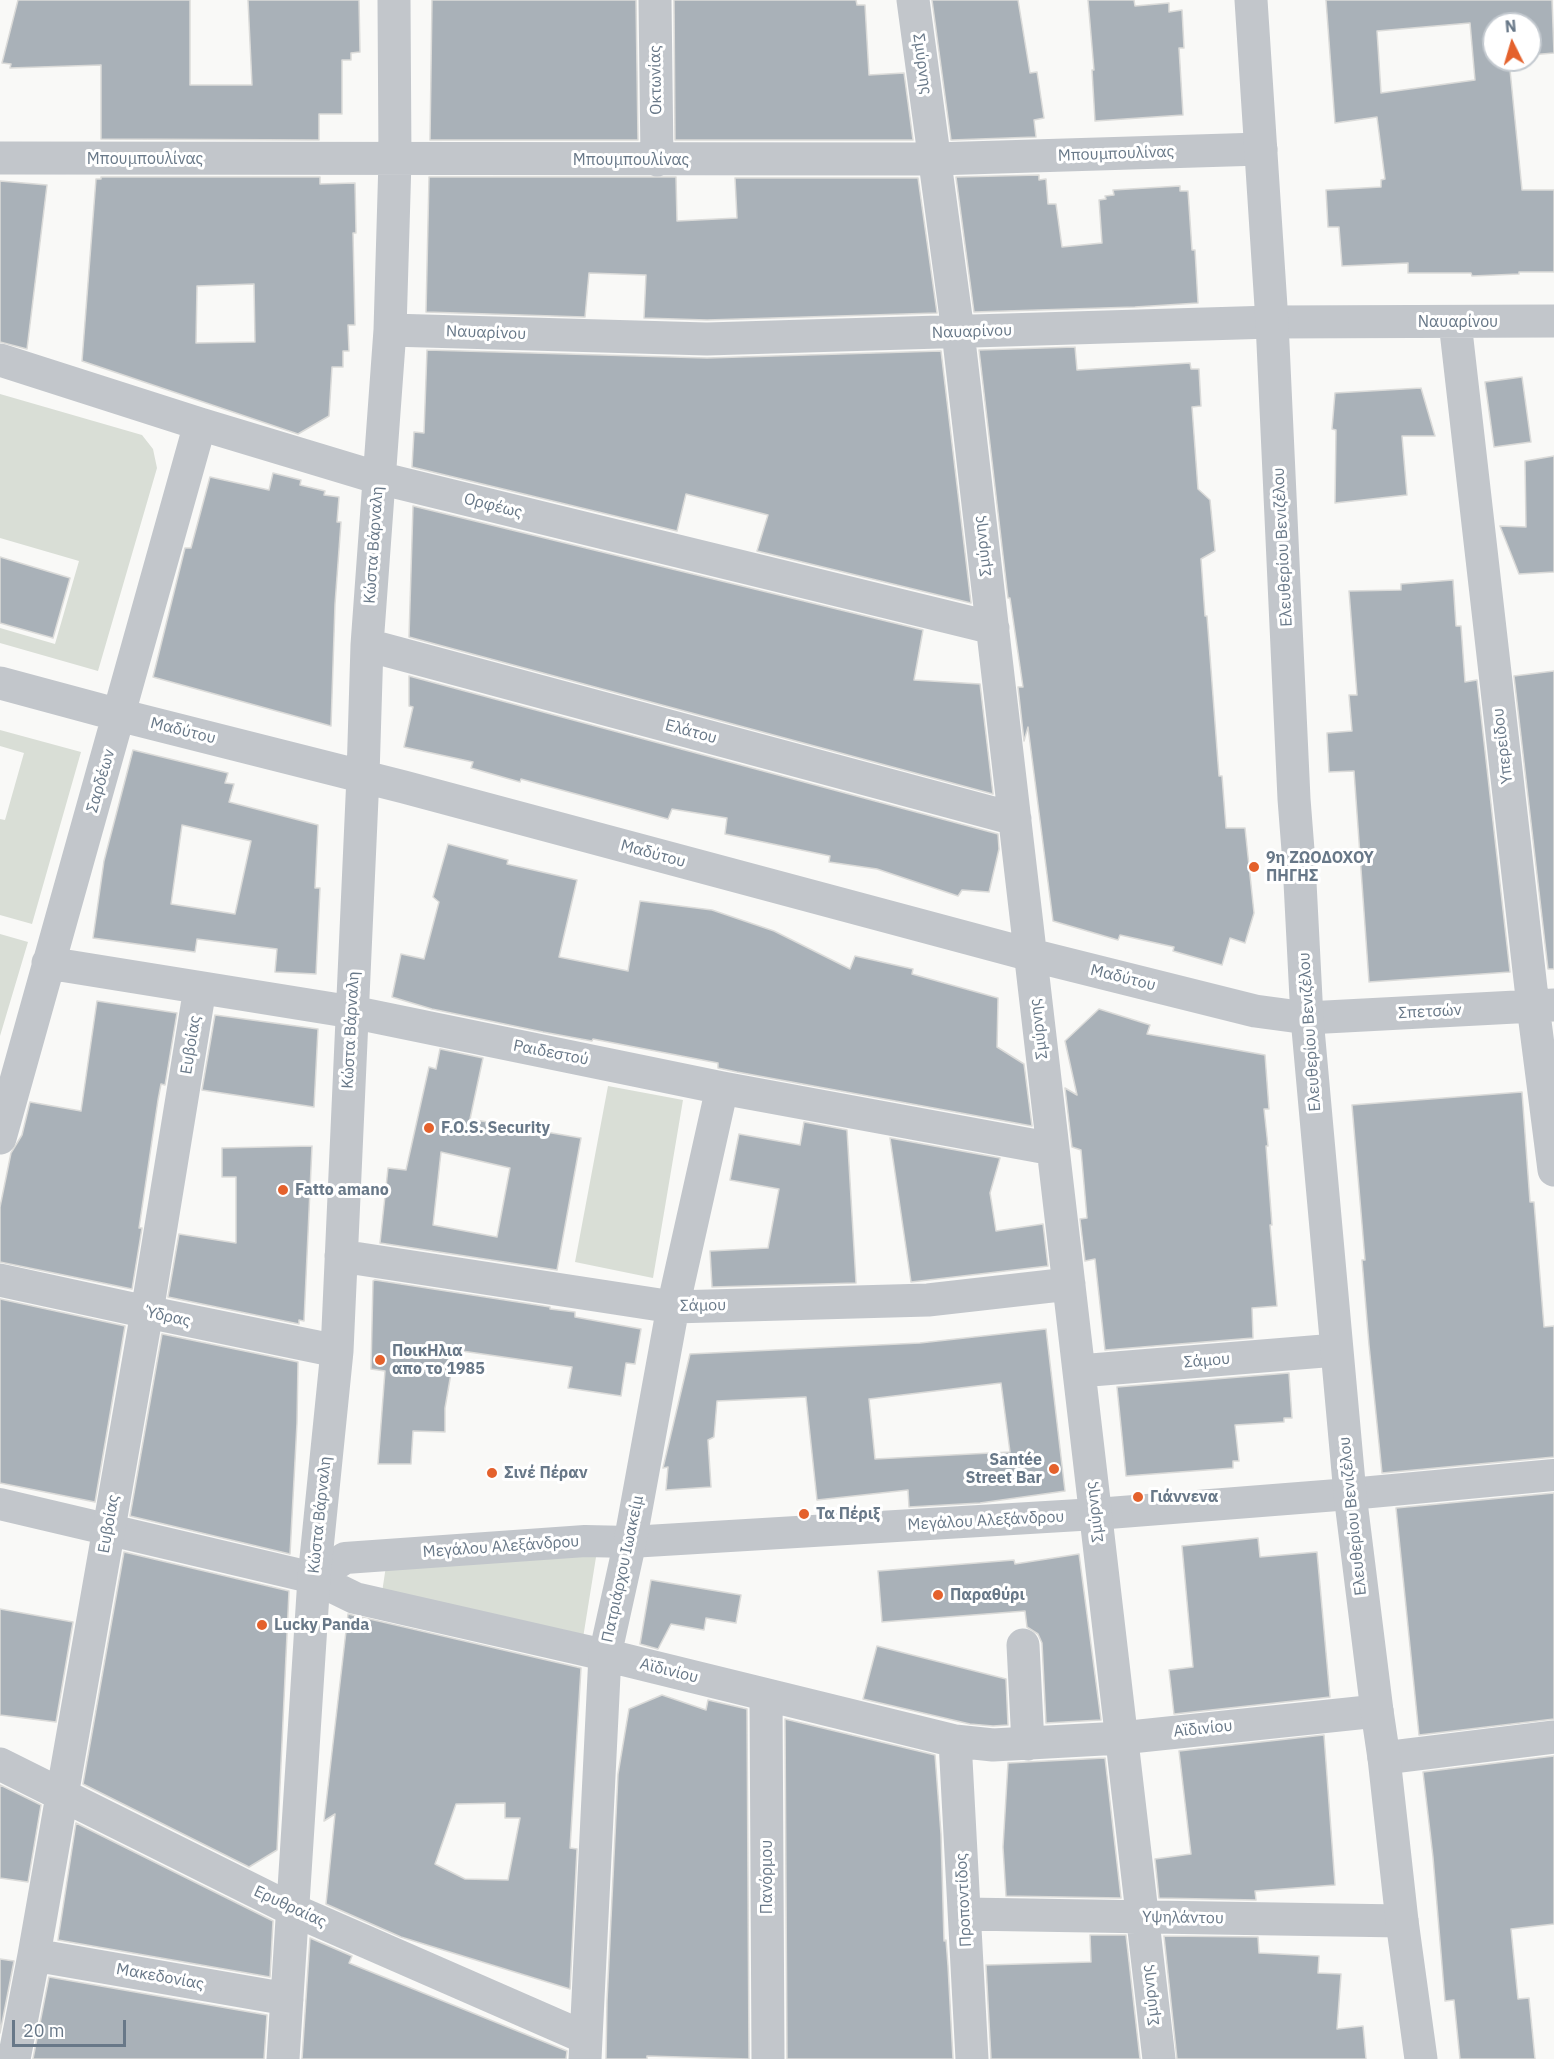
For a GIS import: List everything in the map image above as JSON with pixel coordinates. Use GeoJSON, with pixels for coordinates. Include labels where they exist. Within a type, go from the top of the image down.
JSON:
{"type":"FeatureCollection","features":[{"type":"Feature","properties":{"kind":"street","name":"Κώστα Βάρναλη"},"geometry":{"type":"LineString","coordinates":[[283,2059],[314,1578],[337,1351],[367,645],[390,330],[395,160],[394,0]]}},
{"type":"Feature","properties":{"kind":"street","name":"Οκτωνίας"},"geometry":{"type":"LineString","coordinates":[[655,0],[657,160]]}},
{"type":"Feature","properties":{"kind":"street","name":"Σμύρνης"},"geometry":{"type":"LineString","coordinates":[[913,0],[958,332],[1159,2059]]}},
{"type":"Feature","properties":{"kind":"street","name":"Ελευθερίου Βενιζέλου"},"geometry":{"type":"LineString","coordinates":[[1251,0],[1272,322],[1293,787],[1307,1018],[1350,1494],[1421,2059]]}},
{"type":"Feature","properties":{"kind":"street","name":"Μπουμπουλίνας"},"geometry":{"type":"LineString","coordinates":[[0,158],[935,159],[1261,149]]}},
{"type":"Feature","properties":{"kind":"street","name":"Ναυαρίνου"},"geometry":{"type":"LineString","coordinates":[[390,330],[707,339],[1272,322],[1554,321]]}},
{"type":"Feature","properties":{"kind":"street","name":"Υπερείδου"},"geometry":{"type":"LineString","coordinates":[[1455,322],[1543,1005],[1554,1170]]}},
{"type":"Feature","properties":{"kind":"street","name":"Ορφέως"},"geometry":{"type":"LineString","coordinates":[[0,360],[379,478],[993,628]]}},
{"type":"Feature","properties":{"kind":"street","name":"Σαρδέων"},"geometry":{"type":"LineString","coordinates":[[0,1138],[200,424]]}},
{"type":"Feature","properties":{"kind":"street","name":"Ελάτου"},"geometry":{"type":"LineString","coordinates":[[367,645],[1015,819]]}},
{"type":"Feature","properties":{"kind":"street","name":"Μαδύτου"},"geometry":{"type":"LineString","coordinates":[[0,683],[119,716],[363,776],[1031,955],[1255,1011],[1307,1018]]}},
{"type":"Feature","properties":{"kind":"street","name":"Ραιδεστού"},"geometry":{"type":"LineString","coordinates":[[48,963],[352,1012],[722,1088],[1053,1149]]}},
{"type":"Feature","properties":{"kind":"street","name":"Ευβοίας"},"geometry":{"type":"LineString","coordinates":[[14,2059],[147,1312],[200,988]]}},
{"type":"Feature","properties":{"kind":"street","name":"Σπετσών"},"geometry":{"type":"LineString","coordinates":[[1307,1018],[1543,1005]]}},
{"type":"Feature","properties":{"kind":"street","name":"Πατριάρχου Ιωακείμ"},"geometry":{"type":"LineString","coordinates":[[585,2048],[605,1655],[630,1542],[673,1307],[722,1088]]}},
{"type":"Feature","properties":{"kind":"street","name":"Σάμου"},"geometry":{"type":"LineString","coordinates":[[341,1256],[673,1307],[928,1300],[1069,1284]]}},
{"type":"Feature","properties":{"kind":"street","name":"Ύδρας"},"geometry":{"type":"LineString","coordinates":[[0,1280],[337,1351]]}},
{"type":"Feature","properties":{"kind":"street","name":"Σάμου"},"geometry":{"type":"LineString","coordinates":[[1079,1371],[1336,1350]]}},
{"type":"Feature","properties":{"kind":"street","name":"Μεγάλου Αλεξάνδρου"},"geometry":{"type":"LineString","coordinates":[[314,1578],[345,1558],[585,1541],[630,1542],[1096,1514],[1554,1475]]}},
{"type":"Feature","properties":{"kind":"street"},"geometry":{"type":"LineString","coordinates":[[0,1504],[314,1578]]}},
{"type":"Feature","properties":{"kind":"street","name":"Αϊδινίου"},"geometry":{"type":"LineString","coordinates":[[314,1578],[355,1598],[605,1655],[956,1741],[993,1745],[1121,1738],[1377,1711]]}},
{"type":"Feature","properties":{"kind":"street"},"geometry":{"type":"LineString","coordinates":[[1023,1645],[1028,1744]]}},
{"type":"Feature","properties":{"kind":"street","name":"Πανόρμου"},"geometry":{"type":"LineString","coordinates":[[766,1695],[768,2059]]}},
{"type":"Feature","properties":{"kind":"street"},"geometry":{"type":"LineString","coordinates":[[1384,1758],[1554,1737]]}},
{"type":"Feature","properties":{"kind":"street","name":"Προποντίδος"},"geometry":{"type":"LineString","coordinates":[[956,1741],[972,2059]]}},
{"type":"Feature","properties":{"kind":"street","name":"Ερυθραίας"},"geometry":{"type":"LineString","coordinates":[[0,1764],[291,1909],[585,2048]]}},
{"type":"Feature","properties":{"kind":"street","name":"Υψηλάντου"},"geometry":{"type":"LineString","coordinates":[[965,1914],[1402,1921]]}},
{"type":"Feature","properties":{"kind":"street","name":"Μακεδονίας"},"geometry":{"type":"LineString","coordinates":[[34,1954],[287,1999]]}},
{"type":"Feature","properties":{"kind":"shaded area"},"geometry":{"type":"Polygon","coordinates":[[[0,394],[142,435],[153,449],[157,468],[98,671],[0,643],[0,628],[55,644],[79,561],[0,538],[0,394]]]}},
{"type":"Feature","properties":{"kind":"shaded area"},"geometry":{"type":"Polygon","coordinates":[[[0,730],[81,752],[32,924],[0,915],[0,819],[5,820],[24,753],[0,746],[0,730]]]}},
{"type":"Feature","properties":{"kind":"shaded area"},"geometry":{"type":"Polygon","coordinates":[[[0,934],[28,942],[0,1036],[0,934]]]}},
{"type":"Feature","properties":{"kind":"shaded area"},"geometry":{"type":"Polygon","coordinates":[[[608,1086],[683,1100],[653,1278],[575,1262],[608,1086]]]}},
{"type":"Feature","properties":{"kind":"shaded area"},"geometry":{"type":"Polygon","coordinates":[[[597,1551],[583,1638],[381,1599],[386,1566],[597,1551]]]}},
{"type":"Feature","properties":{"kind":"building"},"geometry":{"type":"Polygon","coordinates":[[[18,0],[190,0],[190,85],[252,85],[248,0],[359,0],[360,52],[351,53],[351,60],[342,60],[342,114],[319,114],[319,140],[101,139],[101,65],[10,68],[11,64],[2,63],[18,0]]]}},
{"type":"Feature","properties":{"kind":"building"},"geometry":{"type":"Polygon","coordinates":[[[432,0],[636,0],[638,140],[430,140],[432,0]]]}},
{"type":"Feature","properties":{"kind":"building"},"geometry":{"type":"Polygon","coordinates":[[[674,0],[856,0],[857,5],[865,5],[869,75],[904,73],[913,140],[675,140],[674,0]]]}},
{"type":"Feature","properties":{"kind":"building"},"geometry":{"type":"Polygon","coordinates":[[[932,0],[1018,0],[1030,73],[1037,72],[1044,118],[1034,120],[1036,137],[951,140],[932,0]]]}},
{"type":"Feature","properties":{"kind":"building"},"geometry":{"type":"Polygon","coordinates":[[[1088,0],[1134,0],[1135,6],[1169,3],[1169,12],[1182,10],[1184,48],[1179,48],[1183,115],[1095,121],[1092,70],[1094,70],[1088,0]]]}},
{"type":"Feature","properties":{"kind":"building"},"geometry":{"type":"Polygon","coordinates":[[[1326,0],[1552,0],[1554,53],[1542,54],[1542,12],[1482,12],[1482,72],[1510,72],[1522,190],[1554,190],[1554,272],[1472,276],[1471,273],[1408,273],[1408,263],[1342,266],[1339,227],[1328,227],[1326,190],[1381,187],[1381,180],[1385,179],[1377,117],[1335,123],[1326,0]],[[1470,23],[1377,31],[1381,93],[1475,80],[1470,23]]]}},
{"type":"Feature","properties":{"kind":"building"},"geometry":{"type":"Polygon","coordinates":[[[1039,175],[1039,180],[1046,179],[1048,204],[1056,204],[1062,247],[1102,243],[1099,200],[1106,199],[1105,196],[1114,195],[1113,190],[1180,186],[1180,191],[1188,191],[1198,303],[974,312],[956,177],[1039,175]]]}},
{"type":"Feature","properties":{"kind":"building"},"geometry":{"type":"Polygon","coordinates":[[[101,177],[320,177],[320,184],[355,183],[356,233],[353,233],[355,325],[348,325],[349,351],[343,351],[343,367],[332,367],[329,416],[298,434],[82,361],[96,179],[101,179],[101,177]],[[254,284],[197,286],[196,343],[255,342],[254,284]]]}},
{"type":"Feature","properties":{"kind":"building"},"geometry":{"type":"Polygon","coordinates":[[[429,177],[676,177],[677,221],[737,218],[735,178],[918,178],[937,313],[707,320],[644,318],[646,275],[589,273],[585,317],[426,312],[429,177]]]}},
{"type":"Feature","properties":{"kind":"building"},"geometry":{"type":"Polygon","coordinates":[[[0,181],[47,185],[27,349],[0,342],[0,181]]]}},
{"type":"Feature","properties":{"kind":"building"},"geometry":{"type":"Polygon","coordinates":[[[1075,347],[1077,370],[1190,363],[1191,369],[1199,369],[1201,406],[1192,407],[1198,489],[1210,500],[1215,551],[1201,559],[1219,776],[1222,776],[1226,828],[1245,828],[1254,913],[1245,943],[1230,938],[1222,965],[1173,951],[1174,947],[1120,935],[1118,940],[1053,921],[1028,727],[1024,741],[1018,687],[1023,687],[1010,598],[1008,598],[979,350],[1075,347]]]}},
{"type":"Feature","properties":{"kind":"building"},"geometry":{"type":"Polygon","coordinates":[[[427,350],[707,358],[941,351],[971,603],[757,551],[768,515],[686,494],[677,531],[412,467],[414,432],[424,433],[427,350]]]}},
{"type":"Feature","properties":{"kind":"building"},"geometry":{"type":"Polygon","coordinates":[[[1522,377],[1531,442],[1494,447],[1485,382],[1522,377]]]}},
{"type":"Feature","properties":{"kind":"building"},"geometry":{"type":"Polygon","coordinates":[[[1421,388],[1435,436],[1402,436],[1407,495],[1335,503],[1336,430],[1332,429],[1335,393],[1421,388]]]}},
{"type":"Feature","properties":{"kind":"building"},"geometry":{"type":"Polygon","coordinates":[[[1554,456],[1554,572],[1519,574],[1500,526],[1526,527],[1525,461],[1554,456]]]}},
{"type":"Feature","properties":{"kind":"building"},"geometry":{"type":"Polygon","coordinates":[[[273,473],[301,480],[300,485],[325,491],[324,495],[339,497],[337,522],[341,522],[335,604],[331,726],[153,677],[185,548],[191,548],[210,477],[269,490],[273,473]]]}},
{"type":"Feature","properties":{"kind":"building"},"geometry":{"type":"Polygon","coordinates":[[[413,506],[923,630],[914,680],[980,684],[993,794],[409,637],[413,506]]]}},
{"type":"Feature","properties":{"kind":"building"},"geometry":{"type":"Polygon","coordinates":[[[0,557],[70,578],[53,638],[0,623],[0,557]]]}},
{"type":"Feature","properties":{"kind":"building"},"geometry":{"type":"Polygon","coordinates":[[[1453,580],[1456,626],[1461,626],[1465,682],[1477,680],[1510,972],[1369,982],[1354,771],[1329,772],[1327,733],[1352,731],[1349,695],[1357,695],[1349,591],[1401,590],[1401,584],[1453,580]]]}},
{"type":"Feature","properties":{"kind":"building"},"geometry":{"type":"Polygon","coordinates":[[[1554,671],[1554,969],[1548,969],[1514,676],[1554,671]]]}},
{"type":"Feature","properties":{"kind":"building"},"geometry":{"type":"Polygon","coordinates":[[[409,676],[998,834],[999,849],[989,892],[962,890],[958,896],[877,869],[829,862],[830,856],[725,834],[727,818],[672,809],[668,819],[521,779],[520,782],[471,768],[473,762],[404,747],[413,707],[409,706],[409,676]]]}},
{"type":"Feature","properties":{"kind":"building"},"geometry":{"type":"Polygon","coordinates":[[[133,750],[228,773],[225,783],[234,784],[229,802],[318,825],[315,888],[320,888],[316,974],[275,972],[277,949],[197,939],[195,952],[93,938],[104,861],[133,750]],[[182,825],[171,904],[235,914],[251,841],[182,825]]]}},
{"type":"Feature","properties":{"kind":"building"},"geometry":{"type":"Polygon","coordinates":[[[448,844],[508,860],[507,864],[577,880],[559,957],[628,971],[640,901],[712,910],[774,931],[850,969],[855,956],[913,969],[912,974],[998,998],[997,1047],[1024,1064],[1032,1126],[737,1072],[718,1068],[718,1063],[593,1039],[592,1041],[543,1032],[432,1009],[392,997],[401,954],[424,959],[439,902],[433,897],[448,844]]]}},
{"type":"Feature","properties":{"kind":"building"},"geometry":{"type":"Polygon","coordinates":[[[97,1001],[177,1013],[165,1085],[161,1084],[158,1100],[132,1289],[0,1262],[0,1207],[11,1153],[22,1135],[30,1102],[81,1111],[97,1001]]]}},
{"type":"Feature","properties":{"kind":"building"},"geometry":{"type":"Polygon","coordinates":[[[1099,1009],[1150,1025],[1147,1034],[1265,1055],[1269,1109],[1264,1109],[1277,1306],[1252,1308],[1253,1338],[1105,1350],[1095,1259],[1085,1261],[1080,1219],[1087,1218],[1081,1150],[1072,1147],[1065,1088],[1077,1095],[1065,1041],[1099,1009]]]}},
{"type":"Feature","properties":{"kind":"building"},"geometry":{"type":"Polygon","coordinates":[[[215,1015],[318,1029],[314,1107],[202,1090],[215,1015]]]}},
{"type":"Feature","properties":{"kind":"building"},"geometry":{"type":"Polygon","coordinates":[[[440,1049],[483,1058],[470,1119],[581,1138],[557,1270],[380,1243],[388,1168],[406,1170],[429,1067],[436,1069],[440,1049]],[[441,1152],[433,1225],[497,1237],[510,1168],[441,1152]]]}},
{"type":"Feature","properties":{"kind":"building"},"geometry":{"type":"Polygon","coordinates":[[[1522,1092],[1530,1202],[1534,1202],[1544,1327],[1554,1326],[1554,1457],[1382,1473],[1362,1260],[1365,1260],[1352,1105],[1522,1092]]]}},
{"type":"Feature","properties":{"kind":"building"},"geometry":{"type":"Polygon","coordinates":[[[804,1122],[847,1130],[856,1283],[712,1287],[710,1251],[768,1248],[779,1189],[730,1180],[739,1134],[800,1145],[804,1122]]]}},
{"type":"Feature","properties":{"kind":"building"},"geometry":{"type":"Polygon","coordinates":[[[890,1138],[1000,1158],[990,1193],[996,1231],[1043,1224],[1048,1266],[911,1282],[890,1138]]]}},
{"type":"Feature","properties":{"kind":"building"},"geometry":{"type":"Polygon","coordinates":[[[312,1146],[304,1321],[299,1320],[299,1324],[168,1297],[179,1234],[236,1243],[236,1177],[222,1177],[222,1148],[312,1146]]]}},
{"type":"Feature","properties":{"kind":"building"},"geometry":{"type":"Polygon","coordinates":[[[373,1281],[550,1307],[550,1309],[575,1312],[575,1317],[641,1329],[635,1364],[626,1363],[621,1396],[568,1388],[572,1367],[455,1350],[445,1408],[445,1432],[413,1431],[411,1464],[378,1464],[385,1371],[371,1369],[373,1281]]]}},
{"type":"Feature","properties":{"kind":"building"},"geometry":{"type":"Polygon","coordinates":[[[0,1299],[125,1326],[95,1502],[0,1483],[0,1299]]]}},
{"type":"Feature","properties":{"kind":"building"},"geometry":{"type":"Polygon","coordinates":[[[1046,1329],[1065,1491],[980,1503],[909,1507],[908,1490],[817,1500],[806,1397],[717,1401],[714,1437],[708,1440],[711,1487],[666,1490],[668,1467],[663,1468],[690,1354],[920,1343],[1046,1329]],[[1001,1383],[869,1399],[875,1459],[1010,1452],[1001,1383]]]}},
{"type":"Feature","properties":{"kind":"building"},"geometry":{"type":"Polygon","coordinates":[[[162,1334],[298,1362],[290,1554],[130,1516],[162,1334]]]}},
{"type":"Feature","properties":{"kind":"building"},"geometry":{"type":"Polygon","coordinates":[[[1289,1373],[1292,1418],[1284,1418],[1284,1422],[1235,1425],[1239,1461],[1233,1461],[1233,1468],[1126,1476],[1117,1387],[1289,1373]]]}},
{"type":"Feature","properties":{"kind":"building"},"geometry":{"type":"Polygon","coordinates":[[[1554,1493],[1554,1719],[1419,1735],[1396,1508],[1554,1493]]]}},
{"type":"Feature","properties":{"kind":"building"},"geometry":{"type":"Polygon","coordinates":[[[1258,1538],[1260,1557],[1317,1552],[1330,1697],[1174,1714],[1169,1670],[1193,1667],[1182,1546],[1258,1538]]]}},
{"type":"Feature","properties":{"kind":"building"},"geometry":{"type":"Polygon","coordinates":[[[124,1552],[289,1591],[277,1850],[249,1867],[83,1784],[124,1552]]]}},
{"type":"Feature","properties":{"kind":"building"},"geometry":{"type":"Polygon","coordinates":[[[1079,1554],[1101,1720],[1046,1723],[1042,1643],[1038,1634],[1027,1627],[1025,1611],[882,1622],[878,1571],[1014,1560],[1015,1564],[1079,1554]]]}},
{"type":"Feature","properties":{"kind":"building"},"geometry":{"type":"Polygon","coordinates":[[[651,1580],[741,1595],[736,1623],[706,1618],[704,1630],[671,1624],[658,1649],[640,1644],[651,1580]]]}},
{"type":"Feature","properties":{"kind":"building"},"geometry":{"type":"Polygon","coordinates":[[[0,1609],[73,1622],[56,1722],[0,1715],[0,1609]]]}},
{"type":"Feature","properties":{"kind":"building"},"geometry":{"type":"Polygon","coordinates":[[[348,1614],[581,1668],[570,1848],[577,1849],[570,1989],[401,1937],[326,1904],[335,1814],[324,1821],[348,1614]],[[505,1803],[456,1804],[435,1864],[465,1879],[508,1880],[520,1818],[505,1818],[505,1803]]]}},
{"type":"Feature","properties":{"kind":"building"},"geometry":{"type":"Polygon","coordinates":[[[877,1646],[1006,1679],[1008,1725],[970,1724],[863,1699],[877,1646]]]}},
{"type":"Feature","properties":{"kind":"building"},"geometry":{"type":"Polygon","coordinates":[[[662,1695],[706,1710],[708,1700],[747,1709],[749,2059],[647,2056],[647,2059],[606,2059],[618,1774],[629,1709],[662,1695]]]}},
{"type":"Feature","properties":{"kind":"building"},"geometry":{"type":"Polygon","coordinates":[[[785,1719],[935,1755],[941,1834],[944,1941],[946,1940],[953,2059],[787,2059],[785,1719]]]}},
{"type":"Feature","properties":{"kind":"building"},"geometry":{"type":"Polygon","coordinates":[[[1324,1735],[1335,1885],[1255,1891],[1256,1900],[1159,1898],[1155,1859],[1191,1854],[1179,1751],[1324,1735]]]}},
{"type":"Feature","properties":{"kind":"building"},"geometry":{"type":"Polygon","coordinates":[[[1554,1756],[1554,1924],[1511,1929],[1518,1999],[1529,1998],[1535,2059],[1460,2059],[1454,2000],[1445,2001],[1433,1857],[1423,1772],[1554,1756]]]}},
{"type":"Feature","properties":{"kind":"building"},"geometry":{"type":"Polygon","coordinates":[[[1105,1758],[1121,1898],[1006,1896],[1003,1847],[1008,1763],[1105,1758]]]}},
{"type":"Feature","properties":{"kind":"building"},"geometry":{"type":"Polygon","coordinates":[[[0,1785],[41,1805],[28,1882],[0,1878],[0,1785]]]}},
{"type":"Feature","properties":{"kind":"building"},"geometry":{"type":"Polygon","coordinates":[[[76,1823],[273,1921],[270,1977],[58,1940],[76,1823]]]}},
{"type":"Feature","properties":{"kind":"building"},"geometry":{"type":"Polygon","coordinates":[[[1090,1935],[1126,1935],[1140,2059],[991,2059],[986,1965],[1091,1962],[1090,1935]]]}},
{"type":"Feature","properties":{"kind":"building"},"geometry":{"type":"Polygon","coordinates":[[[1164,1936],[1258,1937],[1259,1953],[1319,1956],[1318,1973],[1341,1974],[1337,2029],[1363,2026],[1366,2059],[1177,2059],[1164,1936]]]}},
{"type":"Feature","properties":{"kind":"building"},"geometry":{"type":"Polygon","coordinates":[[[310,1938],[352,1956],[349,1963],[567,2051],[566,2059],[302,2059],[310,1938]]]}},
{"type":"Feature","properties":{"kind":"building"},"geometry":{"type":"Polygon","coordinates":[[[0,1959],[14,1961],[0,2033],[0,1959]]]}},
{"type":"Feature","properties":{"kind":"building"},"geometry":{"type":"Polygon","coordinates":[[[49,1977],[267,2015],[264,2059],[33,2059],[49,1977]]]}},
{"type":"Feature","properties":{"kind":"place","name":"9η ΖΩΟΔΟΧΟΥ ΠΗΓΗΣ"},"geometry":{"type":"Point","coordinates":[1254,867]}},
{"type":"Feature","properties":{"kind":"place","name":"F.O.S. Security"},"geometry":{"type":"Point","coordinates":[429,1128]}},
{"type":"Feature","properties":{"kind":"place","name":"Fatto amano"},"geometry":{"type":"Point","coordinates":[283,1190]}},
{"type":"Feature","properties":{"kind":"place","name":"ΠοικΗλια απο το 1985"},"geometry":{"type":"Point","coordinates":[380,1360]}},
{"type":"Feature","properties":{"kind":"place","name":"Santée Street Bar"},"geometry":{"type":"Point","coordinates":[1054,1469]}},
{"type":"Feature","properties":{"kind":"place","name":"Σινέ Πέραν"},"geometry":{"type":"Point","coordinates":[492,1473]}},
{"type":"Feature","properties":{"kind":"place","name":"Γιάννενα"},"geometry":{"type":"Point","coordinates":[1138,1497]}},
{"type":"Feature","properties":{"kind":"place","name":"Τα Πέριξ"},"geometry":{"type":"Point","coordinates":[804,1514]}},
{"type":"Feature","properties":{"kind":"place","name":"Παραθύρι"},"geometry":{"type":"Point","coordinates":[938,1595]}},
{"type":"Feature","properties":{"kind":"place","name":"Lucky Panda"},"geometry":{"type":"Point","coordinates":[262,1625]}}]}
